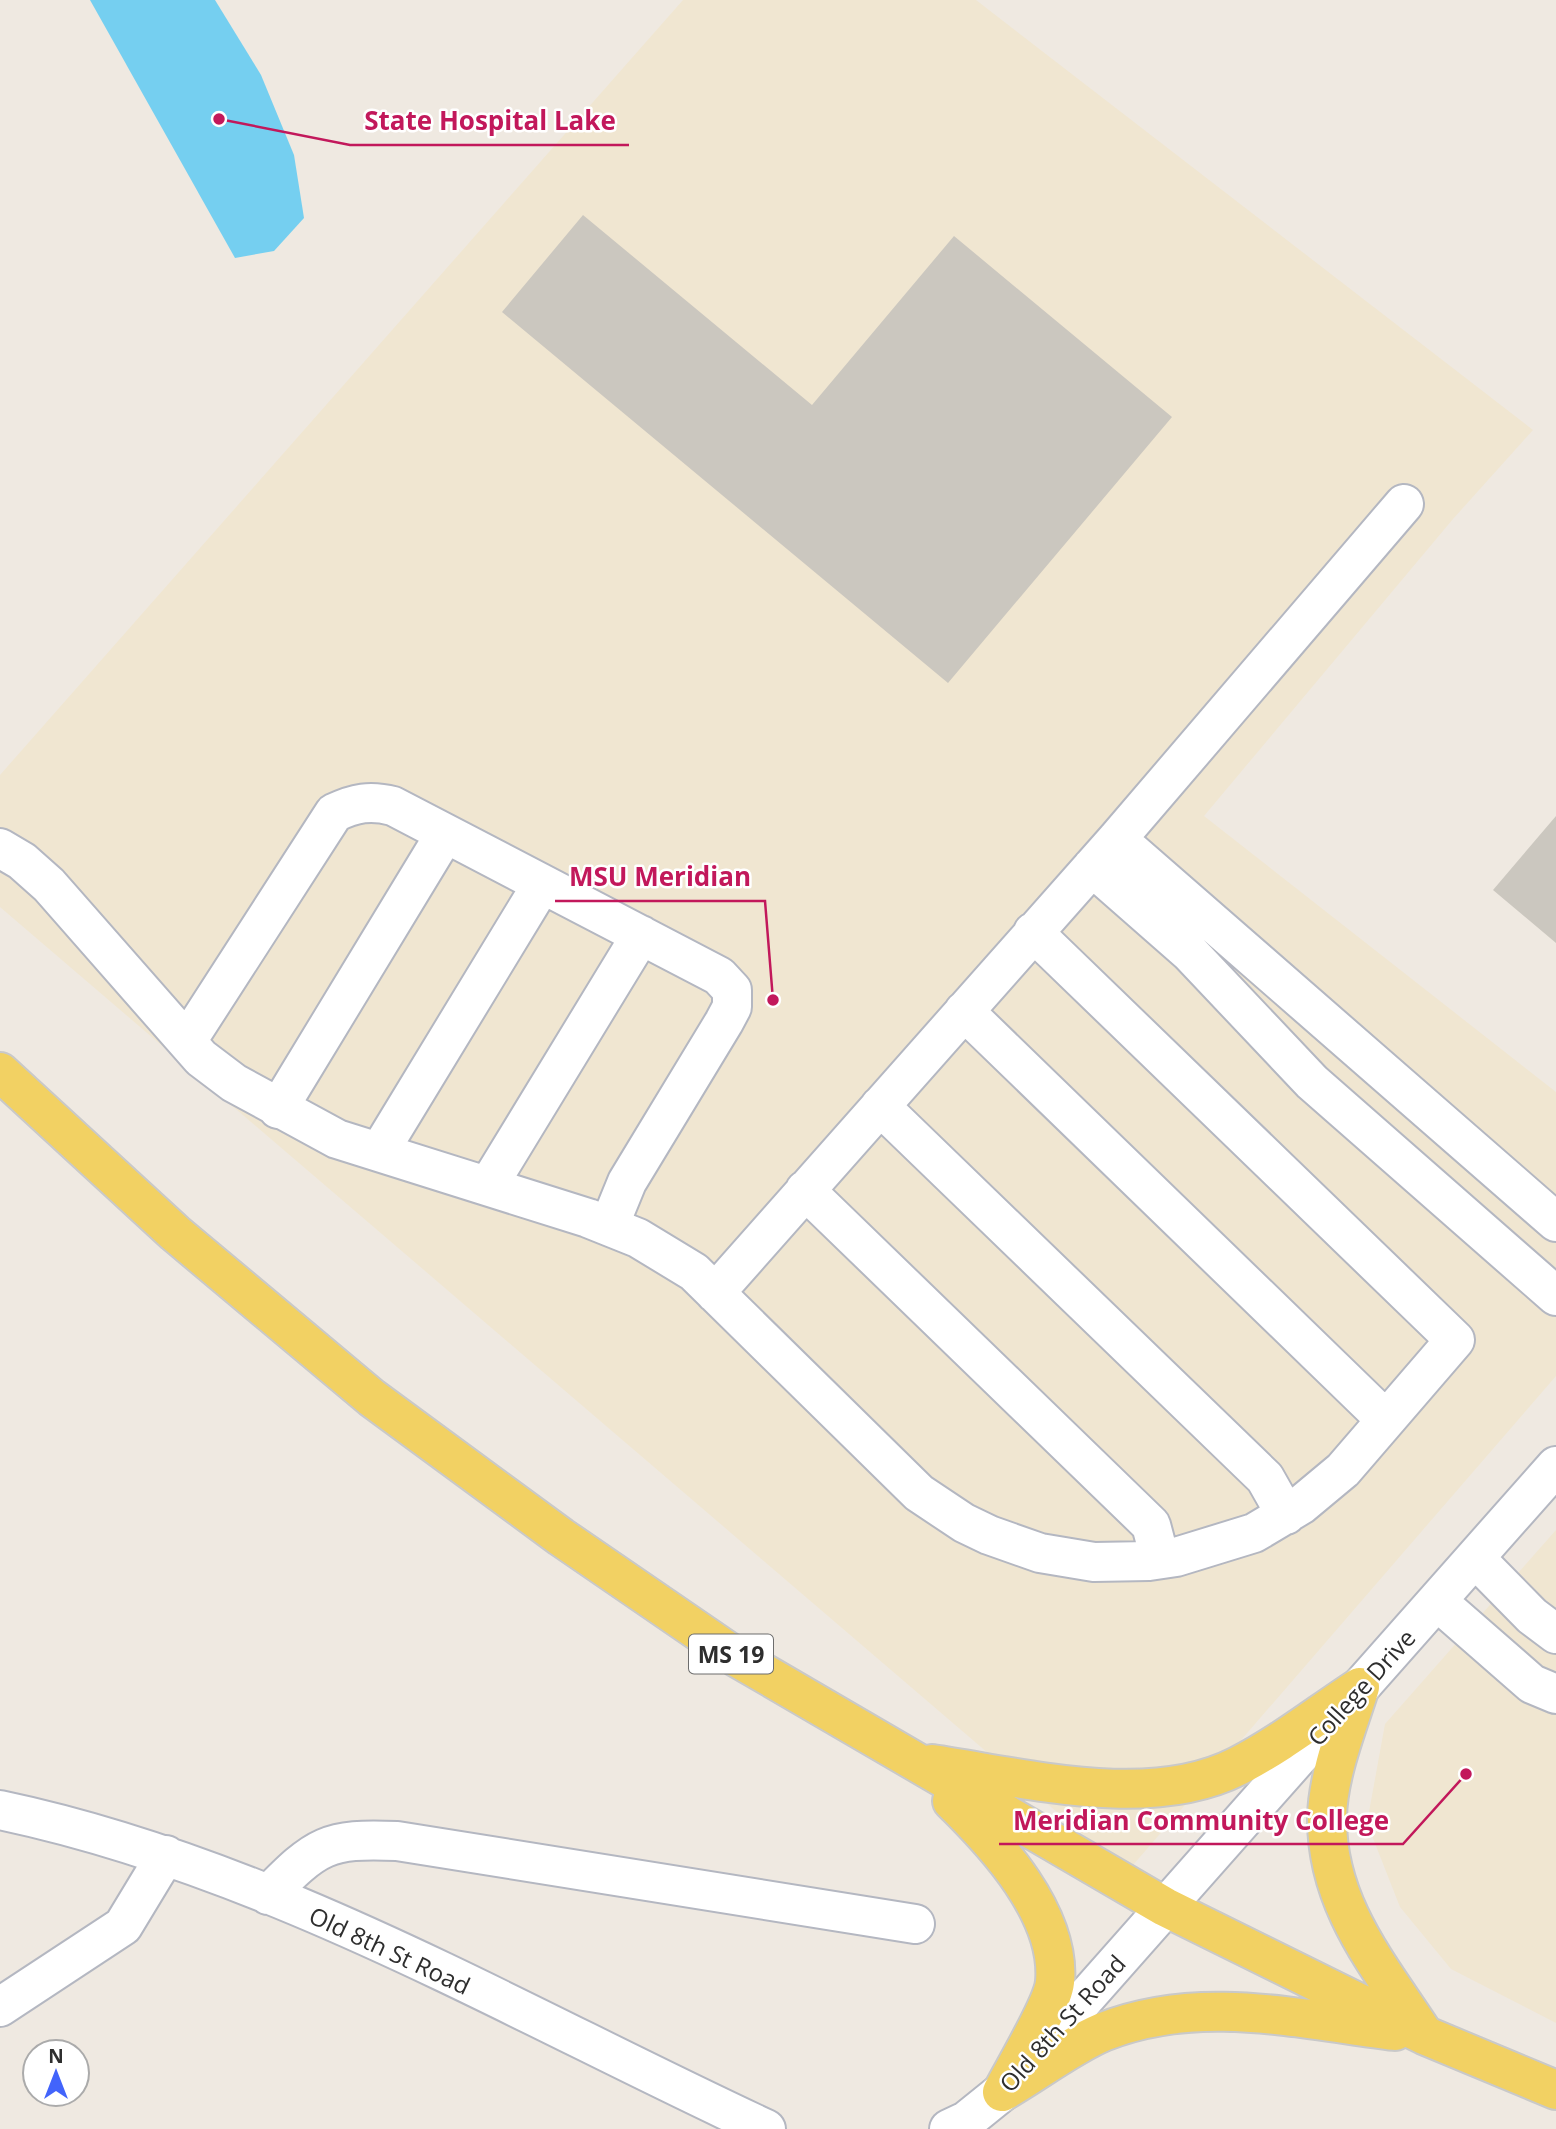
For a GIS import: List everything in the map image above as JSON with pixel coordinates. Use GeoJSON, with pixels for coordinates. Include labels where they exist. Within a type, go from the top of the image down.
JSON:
{"type":"FeatureCollection","features":[{"type":"Feature","properties":{"kind":"main road","name":"MS 19"},"geometry":{"type":"LineString","coordinates":[[0,1072],[175,1233],[372,1398],[561,1537],[736,1657],[910,1761],[1165,1907],[1424,2035],[1556,2090]]}},
{"type":"Feature","properties":{"kind":"main road"},"geometry":{"type":"LineString","coordinates":[[910,1761],[1115,1790],[1175,1786],[1237,1767],[1360,1687]]}},
{"type":"Feature","properties":{"kind":"main road"},"geometry":{"type":"LineString","coordinates":[[1360,1687],[1339,1755],[1327,1815],[1333,1878],[1354,1929],[1424,2035]]}},
{"type":"Feature","properties":{"kind":"main road"},"geometry":{"type":"LineString","coordinates":[[910,1761],[991,1839],[1028,1891],[1050,1937],[1055,1983],[1002,2092]]}},
{"type":"Feature","properties":{"kind":"main road"},"geometry":{"type":"LineString","coordinates":[[1002,2092],[1103,2032],[1164,2015],[1220,2010],[1424,2035]]}},
{"type":"Feature","properties":{"kind":"street"},"geometry":{"type":"LineString","coordinates":[[715,1293],[1117,839],[1404,504]]}},
{"type":"Feature","properties":{"kind":"street"},"geometry":{"type":"LineString","coordinates":[[187,1041],[334,814],[353,804],[374,801],[393,806],[719,976],[732,990],[732,1007],[627,1182],[610,1226]]}},
{"type":"Feature","properties":{"kind":"street"},"geometry":{"type":"LineString","coordinates":[[278,1109],[445,834]]}},
{"type":"Feature","properties":{"kind":"street"},"geometry":{"type":"LineString","coordinates":[[1117,839],[1556,1222]]}},
{"type":"Feature","properties":{"kind":"street"},"geometry":{"type":"LineString","coordinates":[[0,848],[22,861],[49,884],[201,1058],[234,1083],[337,1139],[610,1226],[638,1238],[694,1272],[919,1493],[964,1523],[1014,1545],[1067,1558],[1122,1562],[1160,1559],[1229,1543],[1286,1515],[1343,1470],[1455,1340],[1033,932]]}},
{"type":"Feature","properties":{"kind":"street"},"geometry":{"type":"LineString","coordinates":[[1092,867],[1190,953],[1312,1082],[1556,1296]]}},
{"type":"Feature","properties":{"kind":"street"},"geometry":{"type":"LineString","coordinates":[[0,879],[30,874],[49,884]]}},
{"type":"Feature","properties":{"kind":"street"},"geometry":{"type":"LineString","coordinates":[[379,1152],[542,884]]}},
{"type":"Feature","properties":{"kind":"street"},"geometry":{"type":"LineString","coordinates":[[488,1186],[641,935]]}},
{"type":"Feature","properties":{"kind":"street"},"geometry":{"type":"LineString","coordinates":[[964,1011],[1386,1420]]}},
{"type":"Feature","properties":{"kind":"street"},"geometry":{"type":"LineString","coordinates":[[880,1106],[1265,1478],[1286,1515]]}},
{"type":"Feature","properties":{"kind":"street"},"geometry":{"type":"LineString","coordinates":[[806,1190],[1151,1525],[1160,1559]]}},
{"type":"Feature","properties":{"kind":"street","name":"College Drive"},"geometry":{"type":"LineString","coordinates":[[1165,1907],[1556,1466]]}},
{"type":"Feature","properties":{"kind":"street"},"geometry":{"type":"LineString","coordinates":[[1475,1558],[1532,1616],[1556,1634]]}},
{"type":"Feature","properties":{"kind":"street"},"geometry":{"type":"LineString","coordinates":[[1437,1601],[1532,1684],[1556,1694]]}},
{"type":"Feature","properties":{"kind":"street","name":"Old 8th St Road"},"geometry":{"type":"LineString","coordinates":[[0,1810],[78,1826],[166,1855],[268,1895],[409,1957],[766,2129]]}},
{"type":"Feature","properties":{"kind":"street"},"geometry":{"type":"LineString","coordinates":[[268,1895],[301,1861],[328,1844],[356,1839],[397,1841],[915,1924]]}},
{"type":"Feature","properties":{"kind":"street"},"geometry":{"type":"LineString","coordinates":[[0,2007],[123,1926],[166,1855]]}},
{"type":"Feature","properties":{"kind":"street","name":"Old 8th St Road"},"geometry":{"type":"LineString","coordinates":[[949,2129],[965,2121],[1002,2092],[1165,1907]]}},
{"type":"Feature","properties":{"kind":"shaded area"},"geometry":{"type":"Polygon","coordinates":[[[683,0],[976,0],[1533,430],[1453,519],[1204,816],[1556,1092],[1556,1376],[1127,1872],[0,907],[0,775],[683,0]]]}},
{"type":"Feature","properties":{"kind":"shaded area"},"geometry":{"type":"Polygon","coordinates":[[[1556,1530],[1556,2023],[1451,1969],[1400,1907],[1367,1823],[1385,1724],[1556,1530]]]}},
{"type":"Feature","properties":{"kind":"water"},"geometry":{"type":"Polygon","coordinates":[[[90,0],[215,0],[261,75],[294,155],[304,218],[274,251],[235,258],[90,0]]]}},
{"type":"Feature","properties":{"kind":"building"},"geometry":{"type":"Polygon","coordinates":[[[583,215],[812,405],[954,236],[1172,417],[948,683],[502,312],[583,215]]]}},
{"type":"Feature","properties":{"kind":"building"},"geometry":{"type":"Polygon","coordinates":[[[1556,816],[1556,943],[1493,890],[1556,816]]]}},
{"type":"Feature","properties":{"kind":"place","name":"State Hospital Lake"},"geometry":{"type":"Point","coordinates":[219,119]}},
{"type":"Feature","properties":{"kind":"place","name":"MSU Meridian"},"geometry":{"type":"Point","coordinates":[773,1000]}},
{"type":"Feature","properties":{"kind":"place","name":"Meridian Community College"},"geometry":{"type":"Point","coordinates":[1466,1774]}}]}
